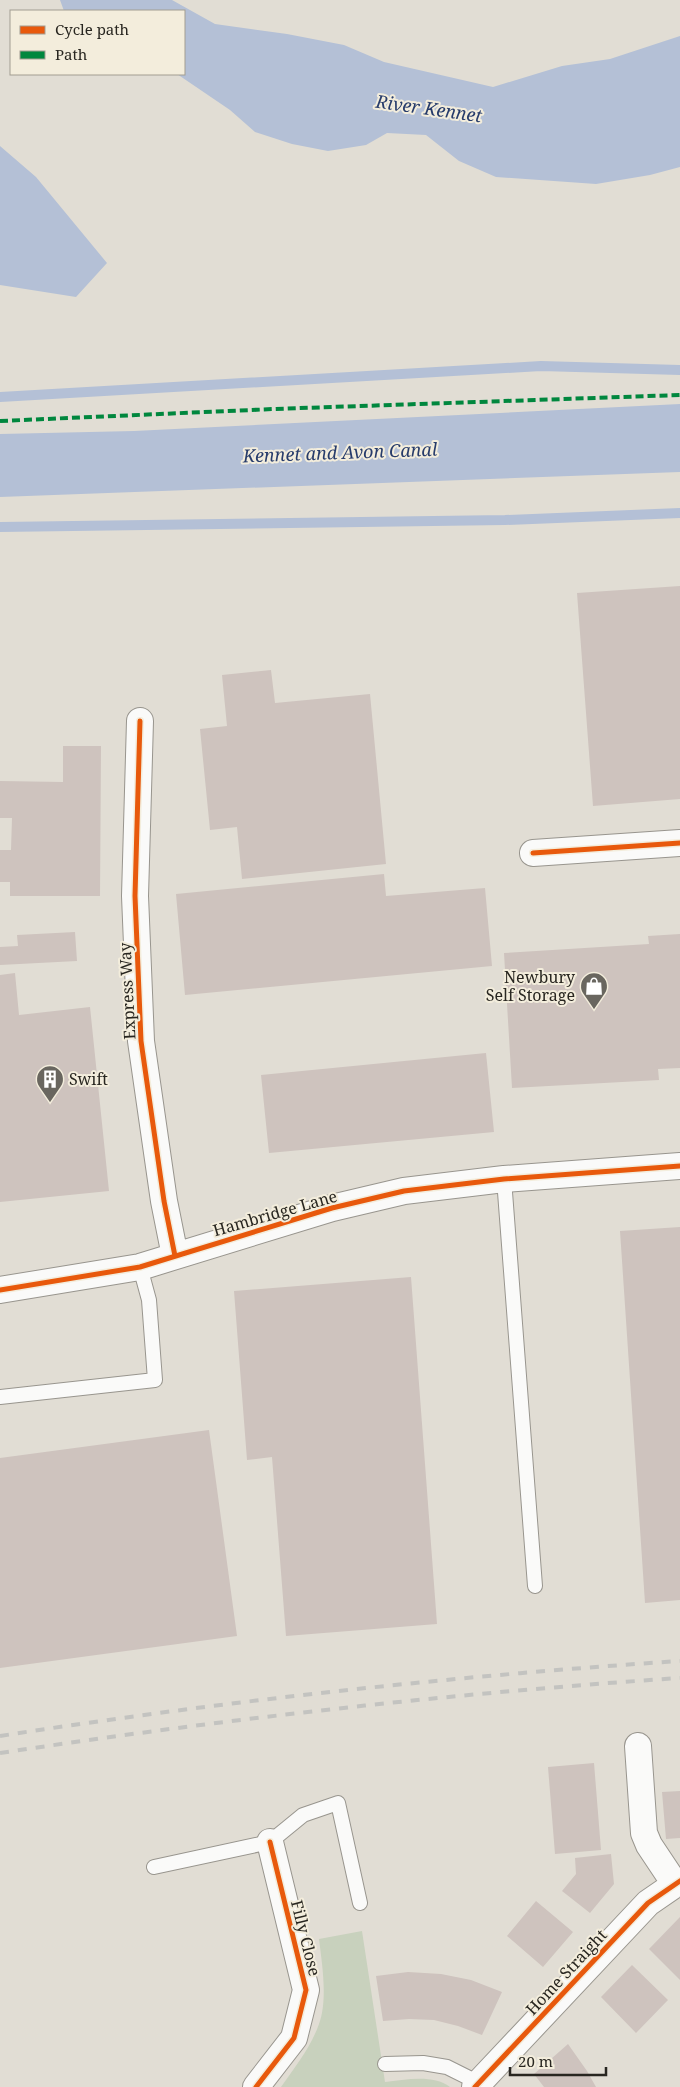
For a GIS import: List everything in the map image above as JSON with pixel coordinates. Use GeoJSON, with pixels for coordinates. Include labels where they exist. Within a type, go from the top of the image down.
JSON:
{"type":"FeatureCollection","features":[{"type":"Feature","properties":{"kind":"street","name":"Express Way"},"geometry":{"type":"LineString","coordinates":[[140,721],[135,896],[141,1041],[164,1201],[175,1256]]}},
{"type":"Feature","properties":{"kind":"street"},"geometry":{"type":"LineString","coordinates":[[533,854],[680,843]]}},
{"type":"Feature","properties":{"kind":"street","name":"Hambridge Lane"},"geometry":{"type":"LineString","coordinates":[[0,1290],[140,1267],[332,1208],[404,1191],[504,1179],[680,1166]]}},
{"type":"Feature","properties":{"kind":"street","name":"Home Straight"},"geometry":{"type":"LineString","coordinates":[[478,2086],[648,1902],[677,1882],[649,1846],[644,1833],[638,1746]]}},
{"type":"Feature","properties":{"kind":"street","name":"Filly Close"},"geometry":{"type":"LineString","coordinates":[[256,2087],[294,2038],[306,1990],[270,1842]]}},
{"type":"Feature","properties":{"kind":"lane"},"geometry":{"type":"LineString","coordinates":[[504,1179],[535,1586]]}},
{"type":"Feature","properties":{"kind":"lane"},"geometry":{"type":"LineString","coordinates":[[0,1397],[155,1380],[150,1300],[140,1267]]}},
{"type":"Feature","properties":{"kind":"lane"},"geometry":{"type":"LineString","coordinates":[[154,1867],[270,1842],[304,1815],[338,1803],[360,1903]]}},
{"type":"Feature","properties":{"kind":"lane"},"geometry":{"type":"LineString","coordinates":[[385,2064],[422,2063],[447,2067],[478,2086]]}},
{"type":"Feature","properties":{"kind":"green space"},"geometry":{"type":"Polygon","coordinates":[[[362,1931],[385,2082],[427,2079],[435,2080],[450,2087],[281,2087],[312,2041],[322,2014],[324,1993],[319,1939],[362,1931]]]}},
{"type":"Feature","properties":{"kind":"water","name":"River Kennet"},"geometry":{"type":"Polygon","coordinates":[[[60,0],[172,0],[215,24],[287,34],[344,45],[384,62],[493,87],[562,66],[610,59],[680,36],[680,167],[650,175],[596,184],[496,177],[459,161],[426,135],[387,133],[366,145],[328,151],[292,144],[255,132],[230,110],[178,75],[185,75],[185,10],[64,10],[60,0]]]}},
{"type":"Feature","properties":{"kind":"water"},"geometry":{"type":"Polygon","coordinates":[[[0,146],[36,177],[107,263],[76,297],[0,285],[0,146]]]}},
{"type":"Feature","properties":{"kind":"water","name":"Kennet and Avon Canal"},"geometry":{"type":"Polygon","coordinates":[[[680,404],[680,472],[0,497],[0,434],[134,431],[680,404]]]}},
{"type":"Feature","properties":{"kind":"building"},"geometry":{"type":"Polygon","coordinates":[[[680,586],[680,799],[593,806],[577,593],[680,586]]]}},
{"type":"Feature","properties":{"kind":"building"},"geometry":{"type":"Polygon","coordinates":[[[271,670],[275,703],[370,694],[386,864],[242,879],[237,827],[210,830],[200,729],[227,726],[222,675],[271,670]]]}},
{"type":"Feature","properties":{"kind":"building"},"geometry":{"type":"Polygon","coordinates":[[[63,746],[101,746],[100,896],[10,896],[10,882],[0,882],[0,850],[11,850],[12,818],[0,818],[0,781],[63,782],[63,746]]]}},
{"type":"Feature","properties":{"kind":"building"},"geometry":{"type":"Polygon","coordinates":[[[384,874],[386,896],[485,888],[492,966],[185,995],[176,894],[384,874]]]}},
{"type":"Feature","properties":{"kind":"building"},"geometry":{"type":"Polygon","coordinates":[[[75,932],[77,961],[0,965],[0,947],[18,946],[17,935],[75,932]]]}},
{"type":"Feature","properties":{"kind":"building","name":"Newbury Self Storage"},"geometry":{"type":"Polygon","coordinates":[[[680,934],[680,1068],[658,1069],[659,1080],[512,1088],[504,953],[649,944],[648,936],[680,934]]]}},
{"type":"Feature","properties":{"kind":"building","name":"Swift"},"geometry":{"type":"Polygon","coordinates":[[[15,973],[19,1015],[90,1007],[109,1191],[0,1202],[0,975],[15,973]]]}},
{"type":"Feature","properties":{"kind":"building"},"geometry":{"type":"Polygon","coordinates":[[[486,1053],[494,1132],[269,1153],[261,1075],[486,1053]]]}},
{"type":"Feature","properties":{"kind":"building"},"geometry":{"type":"Polygon","coordinates":[[[680,1227],[680,1600],[645,1603],[620,1231],[680,1227]]]}},
{"type":"Feature","properties":{"kind":"building"},"geometry":{"type":"Polygon","coordinates":[[[411,1277],[437,1624],[286,1636],[272,1457],[247,1460],[234,1291],[411,1277]]]}},
{"type":"Feature","properties":{"kind":"building"},"geometry":{"type":"Polygon","coordinates":[[[209,1430],[237,1636],[0,1668],[0,1458],[209,1430]]]}},
{"type":"Feature","properties":{"kind":"building"},"geometry":{"type":"Polygon","coordinates":[[[594,1763],[601,1850],[555,1854],[548,1767],[594,1763]]]}},
{"type":"Feature","properties":{"kind":"building"},"geometry":{"type":"Polygon","coordinates":[[[680,1791],[680,1838],[666,1839],[662,1792],[680,1791]]]}},
{"type":"Feature","properties":{"kind":"building"},"geometry":{"type":"Polygon","coordinates":[[[611,1854],[614,1884],[590,1913],[562,1891],[576,1874],[575,1858],[611,1854]]]}},
{"type":"Feature","properties":{"kind":"building"},"geometry":{"type":"Polygon","coordinates":[[[536,1901],[573,1932],[543,1967],[507,1936],[536,1901]]]}},
{"type":"Feature","properties":{"kind":"building"},"geometry":{"type":"Polygon","coordinates":[[[680,1917],[680,1980],[649,1949],[680,1917]]]}},
{"type":"Feature","properties":{"kind":"building"},"geometry":{"type":"Polygon","coordinates":[[[632,1965],[668,2000],[636,2033],[601,1997],[632,1965]]]}},
{"type":"Feature","properties":{"kind":"building"},"geometry":{"type":"Polygon","coordinates":[[[408,1972],[441,1974],[471,1980],[502,1992],[482,2035],[434,2020],[383,2021],[376,1976],[408,1972]]]}},
{"type":"Feature","properties":{"kind":"building"},"geometry":{"type":"Polygon","coordinates":[[[568,2044],[596,2087],[544,2087],[534,2074],[568,2044]]]}},
{"type":"Feature","properties":{"kind":"waterway"},"geometry":{"type":"LineString","coordinates":[[0,397],[541,366],[680,370]]}},
{"type":"Feature","properties":{"kind":"waterway"},"geometry":{"type":"LineString","coordinates":[[0,527],[505,520],[680,513]]}},
{"type":"Feature","properties":{"kind":"railway"},"geometry":{"type":"LineString","coordinates":[[0,1736],[84,1723],[339,1691],[509,1674],[680,1661]]}},
{"type":"Feature","properties":{"kind":"railway"},"geometry":{"type":"LineString","coordinates":[[0,1753],[339,1708],[509,1691],[680,1678]]}},
{"type":"Feature","properties":{"kind":"marked path"},"geometry":{"type":"LineString","coordinates":[[0,421],[274,409],[680,395]]}},
{"type":"Feature","properties":{"kind":"cycle path"},"geometry":{"type":"LineString","coordinates":[[140,721],[135,896],[141,1041],[164,1201],[175,1256]]}},
{"type":"Feature","properties":{"kind":"cycle path"},"geometry":{"type":"LineString","coordinates":[[533,853],[680,843]]}},
{"type":"Feature","properties":{"kind":"cycle path"},"geometry":{"type":"LineString","coordinates":[[0,1290],[140,1267],[332,1208],[404,1191],[504,1179],[680,1166]]}},
{"type":"Feature","properties":{"kind":"cycle path"},"geometry":{"type":"LineString","coordinates":[[256,2087],[294,2038],[306,1990],[270,1842]]}},
{"type":"Feature","properties":{"kind":"cycle path"},"geometry":{"type":"LineString","coordinates":[[475,2087],[648,1903],[680,1881]]}},
{"type":"Feature","properties":{"kind":"place","name":"Newbury Self Storage"},"geometry":{"type":"Point","coordinates":[594,1010]}},
{"type":"Feature","properties":{"kind":"place","name":"Swift"},"geometry":{"type":"Point","coordinates":[50,1103]}}]}
